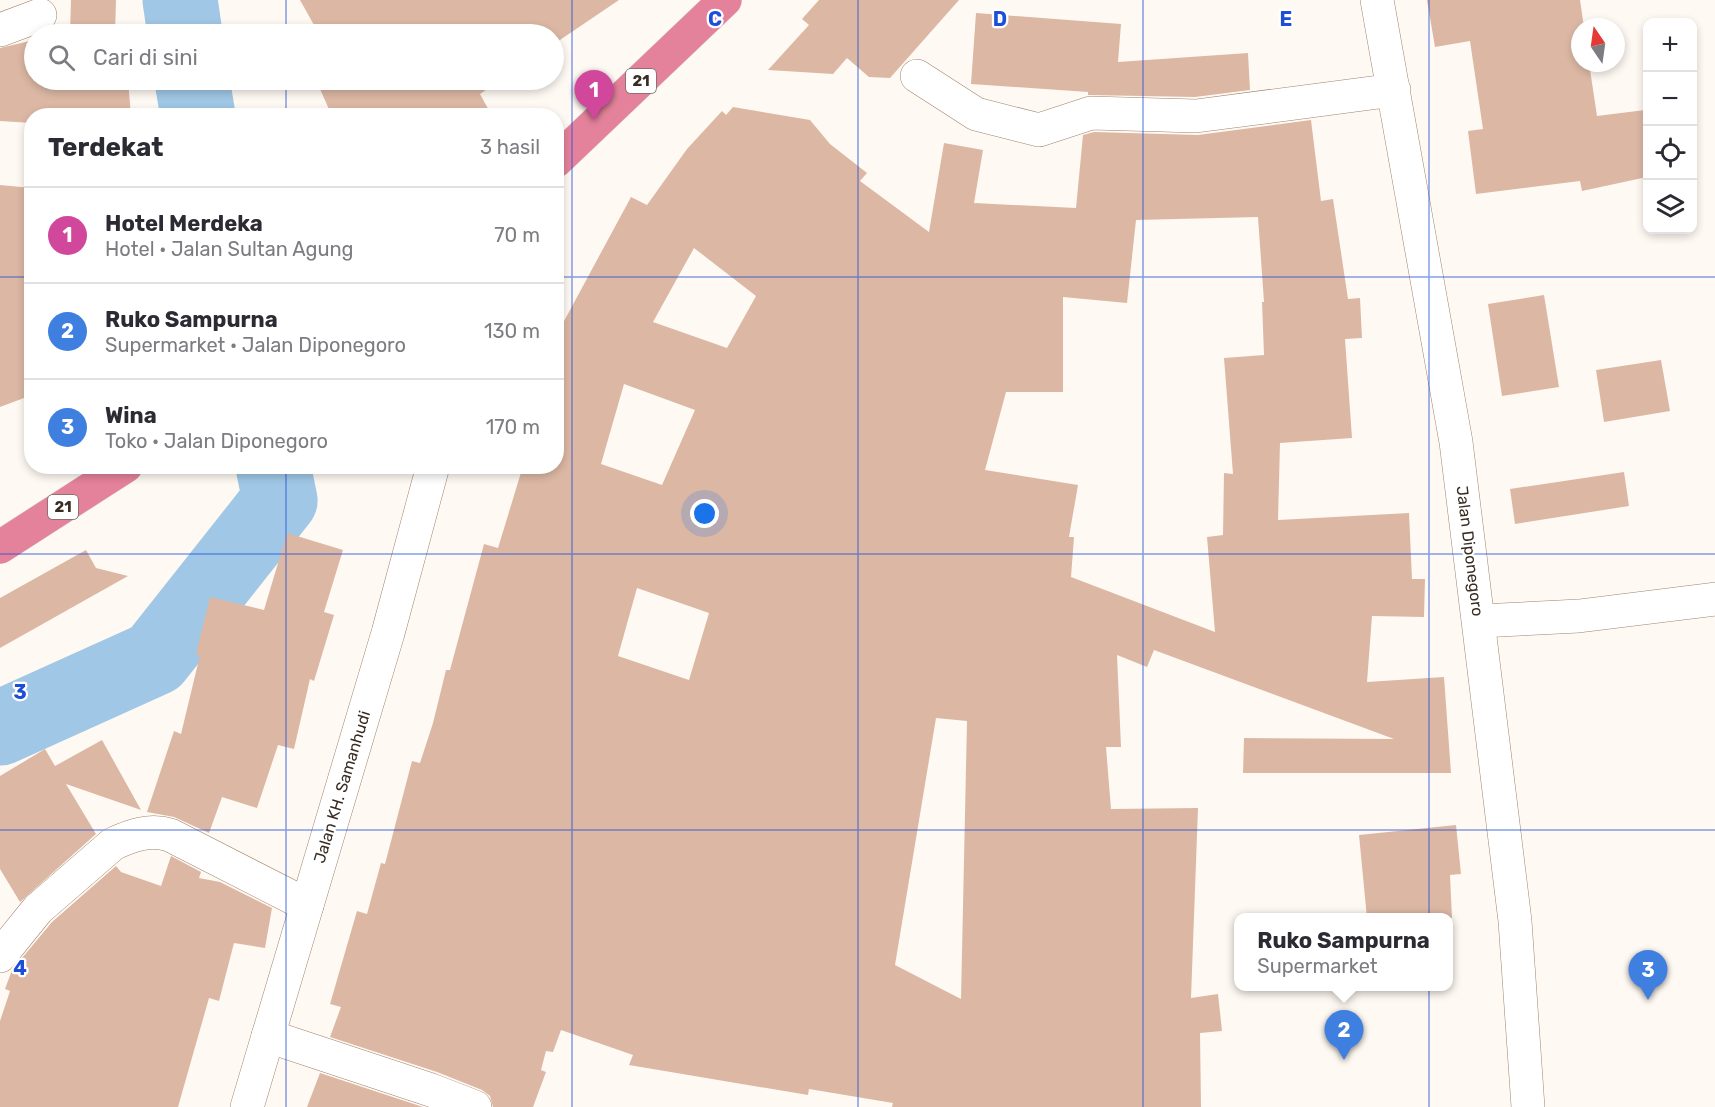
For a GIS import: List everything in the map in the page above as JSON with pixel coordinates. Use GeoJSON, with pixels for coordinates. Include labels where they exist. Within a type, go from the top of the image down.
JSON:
{"type":"FeatureCollection","features":[{"type":"Feature","properties":{"kind":"highway","name":"21"},"geometry":{"type":"LineString","coordinates":[[564,153],[725,0]]}},
{"type":"Feature","properties":{"kind":"highway","name":"21"},"geometry":{"type":"LineString","coordinates":[[0,548],[114,474]]}},
{"type":"Feature","properties":{"kind":"street","name":"Jalan Diponegoro"},"geometry":{"type":"LineString","coordinates":[[1377,0],[1456,442],[1480,621],[1515,921],[1528,1107]]}},
{"type":"Feature","properties":{"kind":"street"},"geometry":{"type":"LineString","coordinates":[[0,30],[40,15]]}},
{"type":"Feature","properties":{"kind":"street"},"geometry":{"type":"LineString","coordinates":[[917,76],[976,114],[1039,130],[1091,113],[1196,116],[1394,90]]}},
{"type":"Feature","properties":{"kind":"street","name":"Jalan KH. Samanhudi"},"geometry":{"type":"LineString","coordinates":[[247,1107],[388,633],[431,474]]}},
{"type":"Feature","properties":{"kind":"street"},"geometry":{"type":"LineString","coordinates":[[1480,621],[1579,616],[1715,599]]}},
{"type":"Feature","properties":{"kind":"street"},"geometry":{"type":"LineString","coordinates":[[0,956],[38,909],[113,844],[128,837],[157,831],[170,835],[307,905]]}},
{"type":"Feature","properties":{"kind":"street"},"geometry":{"type":"LineString","coordinates":[[268,1036],[431,1090],[475,1107]]}},
{"type":"Feature","properties":{"kind":"building"},"geometry":{"type":"Polygon","coordinates":[[[71,0],[116,0],[115,24],[70,24],[71,0]]]}},
{"type":"Feature","properties":{"kind":"building"},"geometry":{"type":"Polygon","coordinates":[[[300,0],[619,0],[564,37],[564,24],[313,24],[300,0]]]}},
{"type":"Feature","properties":{"kind":"building"},"geometry":{"type":"Polygon","coordinates":[[[819,0],[959,0],[890,78],[869,77],[847,58],[833,74],[768,70],[809,25],[802,19],[819,0]]]}},
{"type":"Feature","properties":{"kind":"building"},"geometry":{"type":"Polygon","coordinates":[[[1427,0],[1580,0],[1583,18],[1571,18],[1571,72],[1590,72],[1597,116],[1643,110],[1643,178],[1582,191],[1580,181],[1476,194],[1468,131],[1483,129],[1470,41],[1435,47],[1427,0]]]}},
{"type":"Feature","properties":{"kind":"building"},"geometry":{"type":"Polygon","coordinates":[[[976,13],[1121,24],[1118,62],[1248,53],[1250,90],[1195,97],[1088,95],[1088,92],[971,84],[976,13]]]}},
{"type":"Feature","properties":{"kind":"building"},"geometry":{"type":"Polygon","coordinates":[[[24,42],[24,90],[129,90],[130,108],[24,108],[24,122],[0,121],[0,48],[24,42]]]}},
{"type":"Feature","properties":{"kind":"building"},"geometry":{"type":"Polygon","coordinates":[[[320,90],[486,90],[480,94],[488,108],[328,108],[320,90]]]}},
{"type":"Feature","properties":{"kind":"building"},"geometry":{"type":"Polygon","coordinates":[[[733,107],[810,120],[830,144],[867,173],[860,181],[929,232],[944,143],[983,150],[974,203],[1076,208],[1083,135],[1094,132],[1198,135],[1311,120],[1321,201],[1333,199],[1348,299],[1360,298],[1362,338],[1345,339],[1352,438],[1280,443],[1278,520],[1409,513],[1412,579],[1425,579],[1424,617],[1372,616],[1367,682],[1444,677],[1451,773],[1243,773],[1244,738],[1394,739],[1154,650],[1147,667],[1117,655],[1121,747],[1106,747],[1111,809],[1198,808],[1191,998],[1218,994],[1222,1031],[1200,1033],[1201,1107],[892,1107],[893,1103],[809,1089],[808,1095],[629,1065],[633,1055],[561,1030],[553,1052],[546,1051],[541,1070],[546,1072],[533,1107],[493,1107],[490,1096],[482,1090],[437,1072],[330,1037],[341,1007],[330,1004],[357,911],[367,914],[381,863],[385,864],[412,761],[420,763],[446,670],[450,670],[484,544],[498,548],[521,474],[564,474],[564,321],[631,197],[647,205],[687,149],[722,111],[726,115],[733,107]],[[1258,217],[1136,220],[1127,303],[1063,297],[1063,392],[1006,392],[985,470],[1078,485],[1069,537],[1074,537],[1071,577],[1215,632],[1207,537],[1223,535],[1224,473],[1233,474],[1224,358],[1264,355],[1262,302],[1264,302],[1258,217]],[[694,248],[653,322],[727,348],[756,296],[694,248]],[[624,384],[601,464],[662,485],[695,410],[624,384]],[[637,588],[618,656],[689,680],[709,613],[637,588]],[[936,718],[895,965],[961,999],[967,721],[936,718]]]}},
{"type":"Feature","properties":{"kind":"building"},"geometry":{"type":"Polygon","coordinates":[[[0,185],[24,187],[24,398],[0,407],[0,185]]]}},
{"type":"Feature","properties":{"kind":"building"},"geometry":{"type":"Polygon","coordinates":[[[1544,295],[1559,387],[1502,396],[1488,304],[1544,295]]]}},
{"type":"Feature","properties":{"kind":"building"},"geometry":{"type":"Polygon","coordinates":[[[1661,360],[1670,411],[1604,422],[1596,370],[1661,360]]]}},
{"type":"Feature","properties":{"kind":"building"},"geometry":{"type":"Polygon","coordinates":[[[1624,472],[1629,506],[1515,524],[1510,489],[1624,472]]]}},
{"type":"Feature","properties":{"kind":"building"},"geometry":{"type":"Polygon","coordinates":[[[287,533],[343,550],[324,612],[334,615],[314,681],[310,679],[294,749],[278,745],[257,808],[222,797],[209,833],[174,817],[147,812],[174,731],[181,734],[200,655],[196,654],[210,597],[264,610],[287,533]]]}},
{"type":"Feature","properties":{"kind":"building"},"geometry":{"type":"Polygon","coordinates":[[[86,550],[96,568],[128,576],[0,648],[0,598],[86,550]]]}},
{"type":"Feature","properties":{"kind":"building"},"geometry":{"type":"Polygon","coordinates":[[[102,740],[141,810],[66,784],[96,834],[20,902],[0,869],[0,776],[45,749],[55,766],[102,740]]]}},
{"type":"Feature","properties":{"kind":"building"},"geometry":{"type":"Polygon","coordinates":[[[1456,825],[1461,874],[1450,875],[1452,913],[1367,913],[1359,835],[1456,825]]]}},
{"type":"Feature","properties":{"kind":"building"},"geometry":{"type":"Polygon","coordinates":[[[171,856],[201,872],[199,878],[220,882],[272,908],[265,948],[234,943],[219,1001],[209,998],[178,1107],[0,1107],[0,1021],[10,991],[5,989],[12,970],[52,922],[116,866],[121,872],[161,886],[171,856]]]}},
{"type":"Feature","properties":{"kind":"building"},"geometry":{"type":"Polygon","coordinates":[[[320,1073],[423,1107],[307,1107],[320,1073]]]}},
{"type":"Feature","properties":{"kind":"waterway"},"geometry":{"type":"LineString","coordinates":[[180,0],[184,24]]}},
{"type":"Feature","properties":{"kind":"waterway"},"geometry":{"type":"LineString","coordinates":[[194,90],[197,108]]}},
{"type":"Feature","properties":{"kind":"waterway"},"geometry":{"type":"LineString","coordinates":[[0,728],[155,658],[280,500],[275,474]]}},
{"type":"Feature","properties":{"kind":"place","name":"Hotel Merdeka"},"geometry":{"type":"Point","coordinates":[594,120]}},
{"type":"Feature","properties":{"kind":"place","name":"Wina"},"geometry":{"type":"Point","coordinates":[1648,1000]}},
{"type":"Feature","properties":{"kind":"place","name":"Ruko Sampurna"},"geometry":{"type":"Point","coordinates":[1344,1060]}}]}
